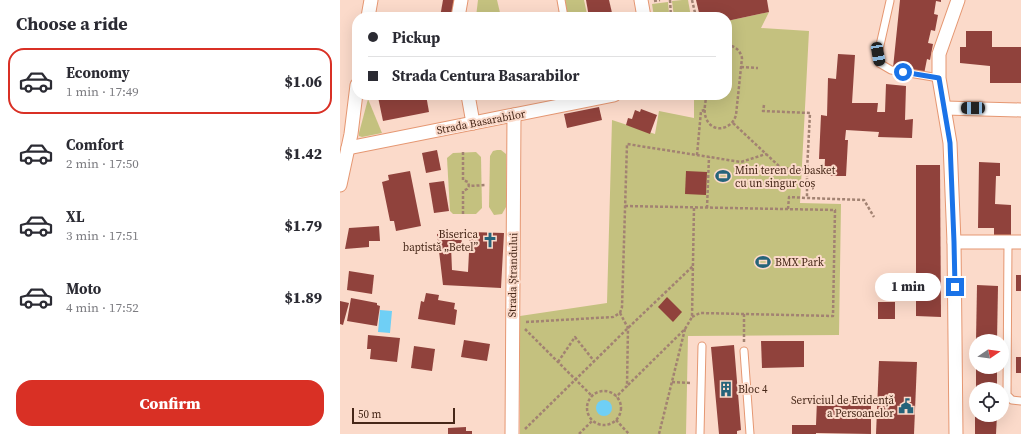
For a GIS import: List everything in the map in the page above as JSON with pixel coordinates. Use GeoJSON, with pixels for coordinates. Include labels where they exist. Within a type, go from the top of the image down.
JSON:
{"type":"FeatureCollection","features":[{"type":"Feature","properties":{"kind":"street"},"geometry":{"type":"LineString","coordinates":[[369,12],[371,0]]}},
{"type":"Feature","properties":{"kind":"street"},"geometry":{"type":"LineString","coordinates":[[459,12],[461,0]]}},
{"type":"Feature","properties":{"kind":"street"},"geometry":{"type":"LineString","coordinates":[[641,0],[643,12]]}},
{"type":"Feature","properties":{"kind":"street"},"geometry":{"type":"LineString","coordinates":[[956,434],[954,242],[950,143],[939,78],[939,54],[958,0]]}},
{"type":"Feature","properties":{"kind":"street"},"geometry":{"type":"LineString","coordinates":[[340,185],[348,148],[355,100]]}},
{"type":"Feature","properties":{"kind":"street"},"geometry":{"type":"LineString","coordinates":[[469,100],[472,123]]}},
{"type":"Feature","properties":{"kind":"street","name":"Strada Basarabilor"},"geometry":{"type":"LineString","coordinates":[[348,148],[589,100]]}},
{"type":"Feature","properties":{"kind":"street"},"geometry":{"type":"LineString","coordinates":[[945,108],[1021,110]]}},
{"type":"Feature","properties":{"kind":"street","name":"Strada Ștrandului"},"geometry":{"type":"LineString","coordinates":[[512,434],[516,323],[514,115]]}},
{"type":"Feature","properties":{"kind":"street"},"geometry":{"type":"LineString","coordinates":[[954,242],[1015,242]]}},
{"type":"Feature","properties":{"kind":"lane"},"geometry":{"type":"LineString","coordinates":[[561,0],[563,12]]}},
{"type":"Feature","properties":{"kind":"lane"},"geometry":{"type":"LineString","coordinates":[[890,1],[878,54],[879,63],[891,70],[939,78]]}},
{"type":"Feature","properties":{"kind":"lane"},"geometry":{"type":"LineString","coordinates":[[1015,242],[1007,395],[1012,400],[1021,401]]}},
{"type":"Feature","properties":{"kind":"lane"},"geometry":{"type":"LineString","coordinates":[[700,434],[702,346]]}},
{"type":"Feature","properties":{"kind":"lane"},"geometry":{"type":"LineString","coordinates":[[744,350],[750,434]]}},
{"type":"Feature","properties":{"kind":"path"},"geometry":{"type":"LineString","coordinates":[[670,0],[671,12]]}},
{"type":"Feature","properties":{"kind":"path"},"geometry":{"type":"LineString","coordinates":[[692,0],[695,12]]}},
{"type":"Feature","properties":{"kind":"path"},"geometry":{"type":"LineString","coordinates":[[706,100],[705,114],[708,122],[715,127],[725,128],[733,122],[736,114],[742,58],[739,51],[732,46]]}},
{"type":"Feature","properties":{"kind":"path"},"geometry":{"type":"LineString","coordinates":[[742,67],[758,68]]}},
{"type":"Feature","properties":{"kind":"path"},"geometry":{"type":"LineString","coordinates":[[764,105],[763,110],[810,113],[806,198]]}},
{"type":"Feature","properties":{"kind":"path"},"geometry":{"type":"LineString","coordinates":[[697,155],[701,111],[705,110]]}},
{"type":"Feature","properties":{"kind":"path"},"geometry":{"type":"LineString","coordinates":[[733,122],[781,168],[807,170]]}},
{"type":"Feature","properties":{"kind":"path"},"geometry":{"type":"LineString","coordinates":[[516,323],[613,317],[620,313],[622,307],[627,144],[741,162],[766,154]]}},
{"type":"Feature","properties":{"kind":"path"},"geometry":{"type":"LineString","coordinates":[[463,152],[463,180],[468,182],[469,186]]}},
{"type":"Feature","properties":{"kind":"path"},"geometry":{"type":"LineString","coordinates":[[707,208],[709,157]]}},
{"type":"Feature","properties":{"kind":"path"},"geometry":{"type":"LineString","coordinates":[[463,214],[463,191],[469,186],[486,185]]}},
{"type":"Feature","properties":{"kind":"path"},"geometry":{"type":"LineString","coordinates":[[788,209],[788,197],[864,200],[874,217]]}},
{"type":"Feature","properties":{"kind":"path"},"geometry":{"type":"LineString","coordinates":[[625,206],[835,210],[833,316],[700,313],[692,317]]}},
{"type":"Feature","properties":{"kind":"path"},"geometry":{"type":"LineString","coordinates":[[616,397],[685,329],[692,317],[694,207]]}},
{"type":"Feature","properties":{"kind":"path"},"geometry":{"type":"LineString","coordinates":[[521,434],[575,379],[693,266]]}},
{"type":"Feature","properties":{"kind":"path"},"geometry":{"type":"LineString","coordinates":[[620,313],[628,328],[628,386]]}},
{"type":"Feature","properties":{"kind":"path"},"geometry":{"type":"LineString","coordinates":[[744,314],[744,350]]}},
{"type":"Feature","properties":{"kind":"path"},"geometry":{"type":"LineString","coordinates":[[516,323],[592,396]]}},
{"type":"Feature","properties":{"kind":"path"},"geometry":{"type":"LineString","coordinates":[[659,434],[685,329]]}},
{"type":"Feature","properties":{"kind":"path"},"geometry":{"type":"LineString","coordinates":[[558,362],[575,337],[594,361]]}},
{"type":"Feature","properties":{"kind":"path"},"geometry":{"type":"LineString","coordinates":[[672,382],[701,383]]}},
{"type":"Feature","properties":{"kind":"path"},"geometry":{"type":"LineString","coordinates":[[603,391],[611,393],[616,397],[620,402],[621,410],[616,420],[612,424],[604,426],[596,424],[587,415],[586,406],[595,393],[603,391]]}},
{"type":"Feature","properties":{"kind":"path"},"geometry":{"type":"LineString","coordinates":[[616,420],[629,434]]}},
{"type":"Feature","properties":{"kind":"path"},"geometry":{"type":"LineString","coordinates":[[579,434],[592,421]]}},
{"type":"Feature","properties":{"kind":"shaded area"},"geometry":{"type":"Polygon","coordinates":[[[478,0],[497,0],[500,12],[477,12],[478,0]]]}},
{"type":"Feature","properties":{"kind":"shaded area"},"geometry":{"type":"Polygon","coordinates":[[[565,0],[584,0],[587,12],[567,12],[565,0]]]}},
{"type":"Feature","properties":{"kind":"shaded area"},"geometry":{"type":"Polygon","coordinates":[[[688,0],[690,12],[673,12],[672,1],[688,0]]]}},
{"type":"Feature","properties":{"kind":"shaded area"},"geometry":{"type":"Polygon","coordinates":[[[668,2],[669,12],[653,12],[652,4],[668,2]]]}},
{"type":"Feature","properties":{"kind":"shaded area"},"geometry":{"type":"Polygon","coordinates":[[[769,12],[761,28],[809,31],[800,203],[841,204],[839,335],[688,336],[686,434],[520,434],[520,316],[607,303],[612,120],[655,134],[659,111],[694,118],[694,100],[732,100],[732,20],[769,12]]]}},
{"type":"Feature","properties":{"kind":"shaded area"},"geometry":{"type":"Polygon","coordinates":[[[368,100],[382,133],[362,137],[359,136],[368,100]]]}},
{"type":"Feature","properties":{"kind":"shaded area"},"geometry":{"type":"Polygon","coordinates":[[[501,150],[506,154],[506,207],[502,214],[494,215],[489,207],[490,156],[493,151],[501,150]]]}},
{"type":"Feature","properties":{"kind":"shaded area"},"geometry":{"type":"Polygon","coordinates":[[[476,152],[481,157],[482,208],[476,214],[453,214],[450,211],[447,158],[453,153],[476,152]]]}},
{"type":"Feature","properties":{"kind":"water"},"geometry":{"type":"Polygon","coordinates":[[[380,310],[392,311],[390,333],[378,332],[380,310]]]}},
{"type":"Feature","properties":{"kind":"water"},"geometry":{"type":"Polygon","coordinates":[[[601,400],[607,400],[612,405],[610,414],[607,416],[601,416],[596,411],[596,405],[601,400]]]}},
{"type":"Feature","properties":{"kind":"building"},"geometry":{"type":"Polygon","coordinates":[[[443,0],[457,0],[455,12],[441,12],[443,0]]]}},
{"type":"Feature","properties":{"kind":"building"},"geometry":{"type":"Polygon","coordinates":[[[586,0],[609,0],[612,12],[588,12],[586,0]]]}},
{"type":"Feature","properties":{"kind":"building"},"geometry":{"type":"Polygon","coordinates":[[[696,0],[767,0],[769,12],[732,20],[732,12],[699,12],[696,0]]]}},
{"type":"Feature","properties":{"kind":"building"},"geometry":{"type":"Polygon","coordinates":[[[900,0],[941,0],[941,2],[936,1],[934,14],[938,15],[935,31],[931,30],[928,43],[933,44],[930,60],[927,59],[924,74],[893,68],[900,0]]]}},
{"type":"Feature","properties":{"kind":"building"},"geometry":{"type":"Polygon","coordinates":[[[966,31],[992,31],[992,47],[1021,47],[1021,83],[990,83],[990,66],[960,63],[960,47],[966,47],[966,31]]]}},
{"type":"Feature","properties":{"kind":"building"},"geometry":{"type":"Polygon","coordinates":[[[838,54],[855,55],[852,103],[878,103],[877,112],[885,112],[886,84],[906,86],[905,120],[913,119],[912,138],[878,137],[879,132],[846,130],[845,140],[848,140],[846,176],[824,176],[825,159],[819,159],[821,115],[827,116],[828,78],[836,79],[838,54]]]}},
{"type":"Feature","properties":{"kind":"building"},"geometry":{"type":"Polygon","coordinates":[[[379,100],[427,100],[429,112],[383,121],[379,100]]]}},
{"type":"Feature","properties":{"kind":"building"},"geometry":{"type":"Polygon","coordinates":[[[599,107],[602,120],[567,128],[564,114],[599,107]]]}},
{"type":"Feature","properties":{"kind":"building"},"geometry":{"type":"Polygon","coordinates":[[[641,109],[657,115],[650,134],[626,125],[628,118],[632,119],[635,110],[640,112],[641,109]]]}},
{"type":"Feature","properties":{"kind":"building"},"geometry":{"type":"Polygon","coordinates":[[[437,150],[441,170],[426,173],[422,153],[437,150]]]}},
{"type":"Feature","properties":{"kind":"building"},"geometry":{"type":"Polygon","coordinates":[[[979,162],[1000,163],[1000,176],[996,176],[995,204],[1011,205],[1011,235],[994,235],[994,228],[978,228],[979,162]]]}},
{"type":"Feature","properties":{"kind":"building"},"geometry":{"type":"Polygon","coordinates":[[[916,165],[940,165],[941,317],[916,316],[916,165]]]}},
{"type":"Feature","properties":{"kind":"building"},"geometry":{"type":"Polygon","coordinates":[[[410,171],[421,226],[396,231],[394,221],[390,221],[382,182],[389,180],[388,175],[410,171]]]}},
{"type":"Feature","properties":{"kind":"building"},"geometry":{"type":"Polygon","coordinates":[[[686,171],[707,172],[706,195],[685,194],[686,171]]]}},
{"type":"Feature","properties":{"kind":"building"},"geometry":{"type":"Polygon","coordinates":[[[444,181],[449,211],[434,213],[429,183],[444,181]]]}},
{"type":"Feature","properties":{"kind":"building"},"geometry":{"type":"Polygon","coordinates":[[[379,226],[380,241],[369,241],[369,247],[345,249],[349,228],[379,226]]]}},
{"type":"Feature","properties":{"kind":"building"},"geometry":{"type":"Polygon","coordinates":[[[461,231],[462,246],[451,246],[452,270],[468,272],[470,232],[504,233],[501,288],[443,285],[437,234],[461,231]]]}},
{"type":"Feature","properties":{"kind":"building"},"geometry":{"type":"Polygon","coordinates":[[[349,271],[374,275],[372,294],[347,290],[349,271]]]}},
{"type":"Feature","properties":{"kind":"building"},"geometry":{"type":"Polygon","coordinates":[[[1016,275],[1021,275],[1021,291],[1016,291],[1016,275]]]}},
{"type":"Feature","properties":{"kind":"building"},"geometry":{"type":"Polygon","coordinates":[[[977,285],[998,286],[997,334],[976,334],[977,285]]]}},
{"type":"Feature","properties":{"kind":"building"},"geometry":{"type":"Polygon","coordinates":[[[426,293],[439,295],[438,300],[455,303],[454,309],[457,310],[455,325],[418,319],[421,301],[424,302],[426,293]]]}},
{"type":"Feature","properties":{"kind":"building"},"geometry":{"type":"Polygon","coordinates":[[[667,297],[682,312],[673,322],[658,307],[667,297]]]}},
{"type":"Feature","properties":{"kind":"building"},"geometry":{"type":"Polygon","coordinates":[[[351,298],[377,303],[377,305],[380,306],[377,326],[347,321],[351,298]]]}},
{"type":"Feature","properties":{"kind":"building"},"geometry":{"type":"Polygon","coordinates":[[[340,301],[349,303],[343,325],[340,324],[340,301]]]}},
{"type":"Feature","properties":{"kind":"building"},"geometry":{"type":"Polygon","coordinates":[[[878,302],[895,302],[895,319],[878,319],[878,302]]]}},
{"type":"Feature","properties":{"kind":"building"},"geometry":{"type":"Polygon","coordinates":[[[368,335],[400,338],[397,362],[370,359],[371,349],[367,349],[368,335]]]}},
{"type":"Feature","properties":{"kind":"building"},"geometry":{"type":"Polygon","coordinates":[[[464,340],[490,344],[487,361],[461,357],[464,340]]]}},
{"type":"Feature","properties":{"kind":"building"},"geometry":{"type":"Polygon","coordinates":[[[761,341],[804,341],[804,367],[762,368],[761,341]]]}},
{"type":"Feature","properties":{"kind":"building","name":"Bloc 4"},"geometry":{"type":"Polygon","coordinates":[[[734,345],[741,430],[737,431],[737,434],[719,434],[711,347],[734,345]]]}},
{"type":"Feature","properties":{"kind":"building"},"geometry":{"type":"Polygon","coordinates":[[[414,346],[435,349],[432,371],[411,368],[414,346]]]}},
{"type":"Feature","properties":{"kind":"building"},"geometry":{"type":"Polygon","coordinates":[[[1016,357],[1021,357],[1021,373],[1016,373],[1016,357]]]}},
{"type":"Feature","properties":{"kind":"building"},"geometry":{"type":"Polygon","coordinates":[[[879,361],[917,362],[914,434],[876,434],[879,361]]]}},
{"type":"Feature","properties":{"kind":"building"},"geometry":{"type":"Polygon","coordinates":[[[976,374],[997,374],[997,382],[976,382],[976,374]]]}},
{"type":"Feature","properties":{"kind":"building"},"geometry":{"type":"Polygon","coordinates":[[[817,400],[871,401],[871,434],[792,434],[792,425],[816,425],[817,400]]]}},
{"type":"Feature","properties":{"kind":"building"},"geometry":{"type":"Polygon","coordinates":[[[975,422],[997,422],[996,434],[975,434],[975,422]]]}},
{"type":"Feature","properties":{"kind":"building"},"geometry":{"type":"Polygon","coordinates":[[[466,427],[466,431],[472,431],[472,434],[448,434],[448,428],[466,427]]]}},
{"type":"Feature","properties":{"kind":"place","name":"Mini teren de basket cu un singur coș"},"geometry":{"type":"Point","coordinates":[723,176]}},
{"type":"Feature","properties":{"kind":"place","name":"Biserica baptistă „Betel”"},"geometry":{"type":"Point","coordinates":[490,240]}},
{"type":"Feature","properties":{"kind":"place","name":"BMX Park"},"geometry":{"type":"Point","coordinates":[763,262]}},
{"type":"Feature","properties":{"kind":"place","name":"Bloc 4"},"geometry":{"type":"Point","coordinates":[726,389]}},
{"type":"Feature","properties":{"kind":"place","name":"Serviciul de Evidență a Persoanelor"},"geometry":{"type":"Point","coordinates":[906,406]}},
{"type":"Feature","properties":{"kind":"route"},"geometry":{"type":"LineString","coordinates":[[903,72],[939,78],[950,143],[955,287]]}}]}
